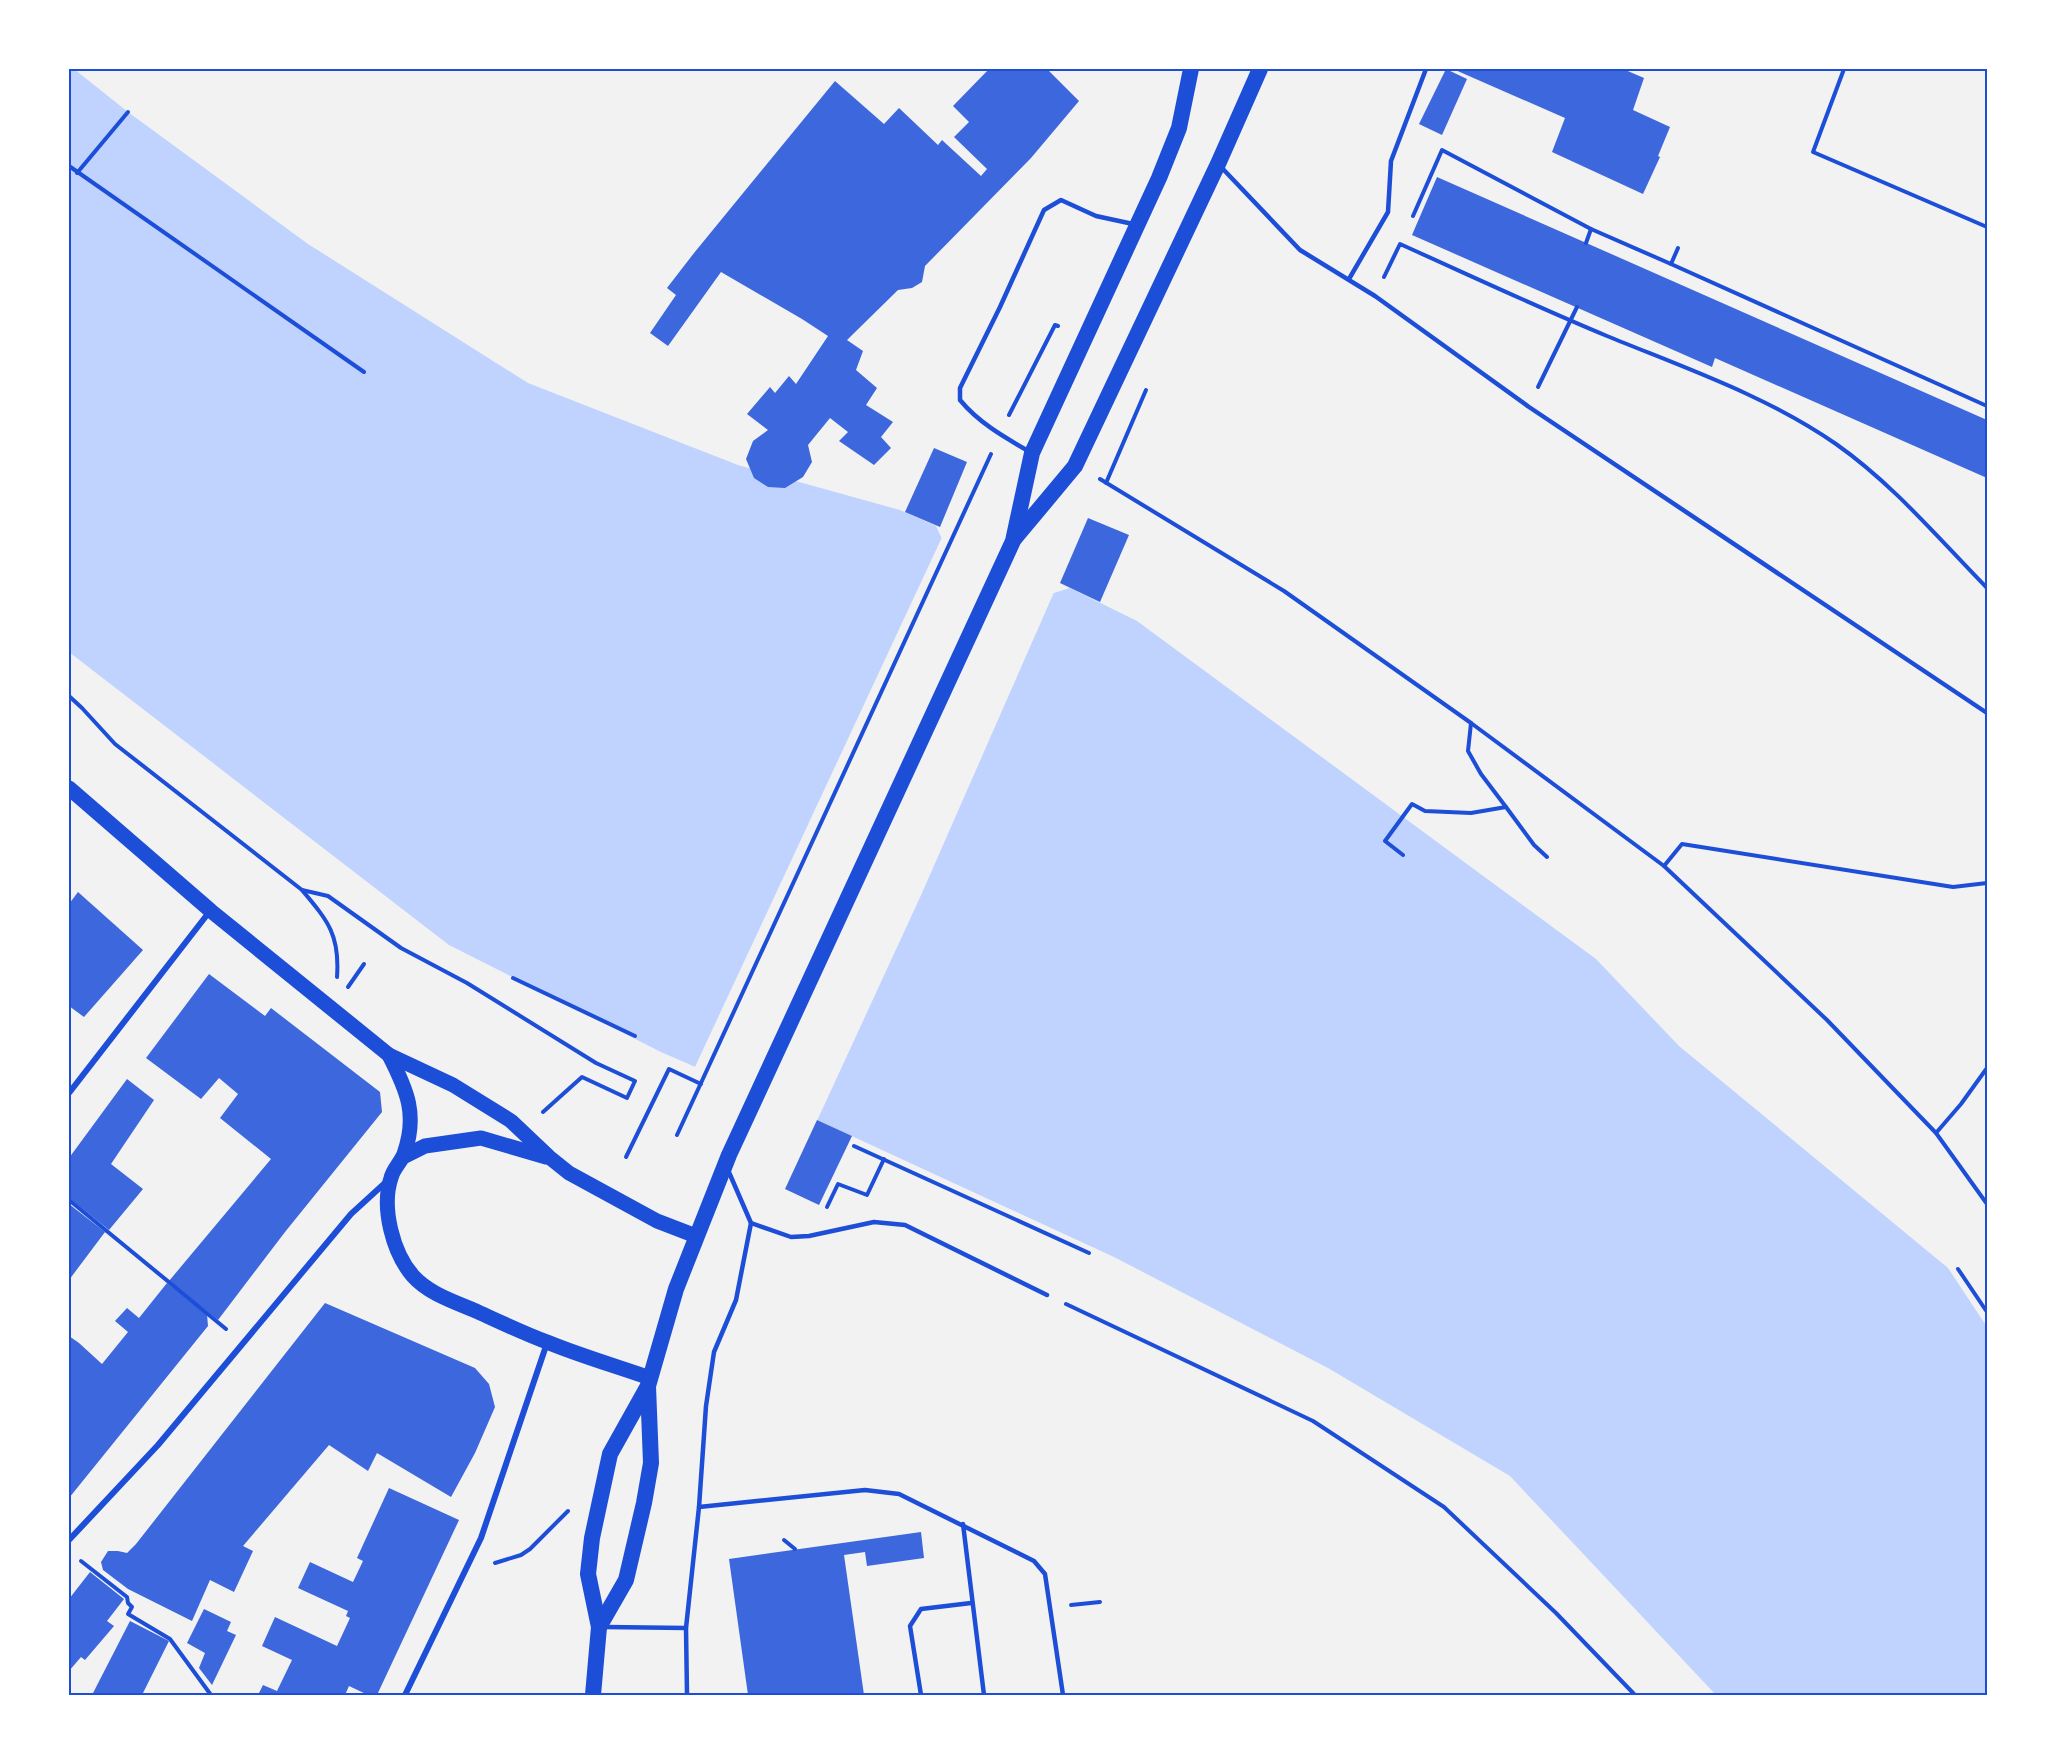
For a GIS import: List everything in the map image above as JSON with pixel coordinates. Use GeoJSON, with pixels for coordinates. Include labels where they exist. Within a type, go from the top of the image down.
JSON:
{"type":"FeatureCollection","features":[{"type":"Feature","properties":{"kind":"highway"},"geometry":{"type":"LineString","coordinates":[[593,1695],[599,1627],[588,1574],[592,1538],[610,1454],[649,1382],[676,1289],[727,1159],[1012,541],[1032,453],[1179,128],[1191,69]]}},
{"type":"Feature","properties":{"kind":"highway"},"geometry":{"type":"LineString","coordinates":[[1012,541],[1075,466],[1218,164],[1260,69]]}},
{"type":"Feature","properties":{"kind":"highway"},"geometry":{"type":"LineString","coordinates":[[599,1627],[626,1580],[644,1503],[651,1463],[649,1382]]}},
{"type":"Feature","properties":{"kind":"main road"},"geometry":{"type":"LineString","coordinates":[[69,788],[211,911],[388,1055],[453,1085],[511,1120],[569,1173],[649,1217],[696,1236]]}},
{"type":"Feature","properties":{"kind":"main road"},"geometry":{"type":"LineString","coordinates":[[388,1055],[400,1077],[410,1104],[410,1128],[403,1157],[391,1178],[387,1209],[393,1241],[412,1276],[430,1291],[548,1342],[649,1382]]}},
{"type":"Feature","properties":{"kind":"main road"},"geometry":{"type":"LineString","coordinates":[[403,1157],[425,1146],[481,1138],[549,1157]]}},
{"type":"Feature","properties":{"kind":"street"},"geometry":{"type":"LineString","coordinates":[[69,1093],[211,911]]}},
{"type":"Feature","properties":{"kind":"street"},"geometry":{"type":"LineString","coordinates":[[70,1536],[159,1445],[351,1215],[391,1178]]}},
{"type":"Feature","properties":{"kind":"street"},"geometry":{"type":"LineString","coordinates":[[405,1695],[481,1538],[548,1342]]}},
{"type":"Feature","properties":{"kind":"lane"},"geometry":{"type":"LineString","coordinates":[[1349,279],[1388,212],[1390,161],[1426,69]]}},
{"type":"Feature","properties":{"kind":"lane"},"geometry":{"type":"LineString","coordinates":[[1218,164],[1300,250],[1375,296],[1529,407],[1987,713]]}},
{"type":"Feature","properties":{"kind":"lane"},"geometry":{"type":"LineString","coordinates":[[1032,453],[999,435],[972,414],[960,400],[960,388],[1044,210],[1061,200],[1096,216],[1137,225]]}},
{"type":"Feature","properties":{"kind":"lane"},"geometry":{"type":"LineString","coordinates":[[687,1695],[686,1628],[699,1508],[706,1406],[714,1352],[736,1300],[751,1223],[727,1159]]}},
{"type":"Feature","properties":{"kind":"lane"},"geometry":{"type":"LineString","coordinates":[[751,1223],[791,1237],[809,1236],[874,1222],[905,1225],[1047,1295]]}},
{"type":"Feature","properties":{"kind":"lane"},"geometry":{"type":"LineString","coordinates":[[699,1508],[866,1490],[899,1494],[963,1524],[1034,1561],[1045,1574],[1063,1695]]}},
{"type":"Feature","properties":{"kind":"lane"},"geometry":{"type":"LineString","coordinates":[[963,1524],[984,1695]]}},
{"type":"Feature","properties":{"kind":"lane"},"geometry":{"type":"LineString","coordinates":[[921,1695],[910,1626],[921,1609],[972,1603]]}},
{"type":"Feature","properties":{"kind":"lane"},"geometry":{"type":"LineString","coordinates":[[599,1627],[686,1628]]}},
{"type":"Feature","properties":{"kind":"path"},"geometry":{"type":"LineString","coordinates":[[1844,69],[1813,152],[1987,227]]}},
{"type":"Feature","properties":{"kind":"path"},"geometry":{"type":"LineString","coordinates":[[77,173],[129,112]]}},
{"type":"Feature","properties":{"kind":"path"},"geometry":{"type":"LineString","coordinates":[[1409,225],[1442,150],[1591,229],[1987,406]]}},
{"type":"Feature","properties":{"kind":"path"},"geometry":{"type":"LineString","coordinates":[[69,166],[364,372]]}},
{"type":"Feature","properties":{"kind":"path"},"geometry":{"type":"LineString","coordinates":[[1586,243],[1591,229]]}},
{"type":"Feature","properties":{"kind":"path"},"geometry":{"type":"LineString","coordinates":[[1375,296],[1404,234]]}},
{"type":"Feature","properties":{"kind":"path"},"geometry":{"type":"LineString","coordinates":[[1400,244],[1570,321],[1741,391],[1796,418],[1837,445],[1876,476],[1987,588]]}},
{"type":"Feature","properties":{"kind":"path"},"geometry":{"type":"LineString","coordinates":[[1671,264],[1678,248]]}},
{"type":"Feature","properties":{"kind":"path"},"geometry":{"type":"LineString","coordinates":[[1529,407],[1577,307]]}},
{"type":"Feature","properties":{"kind":"path"},"geometry":{"type":"LineString","coordinates":[[1009,416],[1055,325],[1064,329]]}},
{"type":"Feature","properties":{"kind":"path"},"geometry":{"type":"LineString","coordinates":[[1147,389],[1106,483],[1284,591],[1471,723],[1664,866],[1827,1020],[1936,1133],[1987,1204]]}},
{"type":"Feature","properties":{"kind":"path"},"geometry":{"type":"LineString","coordinates":[[677,1135],[995,445]]}},
{"type":"Feature","properties":{"kind":"path"},"geometry":{"type":"LineString","coordinates":[[69,696],[115,744],[302,890],[318,909],[333,933],[338,954],[337,979]]}},
{"type":"Feature","properties":{"kind":"path"},"geometry":{"type":"LineString","coordinates":[[1471,723],[1468,752],[1481,774],[1534,845],[1547,857]]}},
{"type":"Feature","properties":{"kind":"path"},"geometry":{"type":"LineString","coordinates":[[1403,855],[1385,841],[1412,804],[1425,811],[1471,813],[1506,807]]}},
{"type":"Feature","properties":{"kind":"path"},"geometry":{"type":"LineString","coordinates":[[1664,866],[1682,844],[1953,887],[1987,883]]}},
{"type":"Feature","properties":{"kind":"path"},"geometry":{"type":"LineString","coordinates":[[302,890],[328,896],[401,948],[467,983],[596,1064],[635,1081],[627,1098],[582,1077],[542,1113]]}},
{"type":"Feature","properties":{"kind":"path"},"geometry":{"type":"LineString","coordinates":[[347,987],[364,964]]}},
{"type":"Feature","properties":{"kind":"path"},"geometry":{"type":"LineString","coordinates":[[513,978],[635,1036]]}},
{"type":"Feature","properties":{"kind":"path"},"geometry":{"type":"LineString","coordinates":[[1936,1133],[1987,1068]]}},
{"type":"Feature","properties":{"kind":"path"},"geometry":{"type":"LineString","coordinates":[[626,1157],[669,1069],[701,1084]]}},
{"type":"Feature","properties":{"kind":"path"},"geometry":{"type":"LineString","coordinates":[[854,1146],[1089,1253]]}},
{"type":"Feature","properties":{"kind":"path"},"geometry":{"type":"LineString","coordinates":[[827,1207],[838,1184],[867,1195],[884,1159]]}},
{"type":"Feature","properties":{"kind":"path"},"geometry":{"type":"LineString","coordinates":[[69,1200],[244,1344]]}},
{"type":"Feature","properties":{"kind":"path"},"geometry":{"type":"LineString","coordinates":[[1958,1269],[1987,1312]]}},
{"type":"Feature","properties":{"kind":"path"},"geometry":{"type":"LineString","coordinates":[[1047,1295],[1313,1421],[1444,1507],[1557,1612],[1635,1695]]}},
{"type":"Feature","properties":{"kind":"path"},"geometry":{"type":"LineString","coordinates":[[488,1566],[530,1550],[568,1511]]}},
{"type":"Feature","properties":{"kind":"path"},"geometry":{"type":"LineString","coordinates":[[784,1540],[795,1550]]}},
{"type":"Feature","properties":{"kind":"path"},"geometry":{"type":"LineString","coordinates":[[77,1558],[127,1597],[132,1607],[128,1614],[170,1639],[211,1695]]}},
{"type":"Feature","properties":{"kind":"water"},"geometry":{"type":"Polygon","coordinates":[[[69,69],[74,69],[128,112],[308,244],[528,383],[738,465],[900,510],[936,526],[942,539],[1054,593],[1070,588],[1137,621],[1596,959],[1679,1046],[1948,1268],[1987,1327],[1987,1695],[1716,1695],[1510,1476],[1328,1368],[1114,1257],[817,1120],[661,1052],[449,945],[69,652],[69,69]]]}},
{"type":"Feature","properties":{"kind":"pier"},"geometry":{"type":"Polygon","coordinates":[[[943,535],[1055,590],[922,893],[816,1123],[694,1069],[943,535]]]}},
{"type":"Feature","properties":{"kind":"building"},"geometry":{"type":"Polygon","coordinates":[[[989,69],[1047,69],[1079,101],[1031,158],[925,266],[922,282],[912,288],[898,290],[847,340],[863,351],[856,370],[877,388],[866,405],[893,422],[881,437],[891,448],[874,465],[839,441],[848,432],[830,418],[808,445],[812,462],[803,477],[785,488],[768,487],[754,478],[746,459],[753,441],[768,430],[747,414],[770,387],[775,393],[789,376],[796,384],[828,336],[721,272],[668,346],[650,333],[676,295],[667,288],[835,81],[884,124],[899,108],[938,145],[942,140],[981,176],[987,169],[954,137],[969,122],[953,106],[989,69]]]}},
{"type":"Feature","properties":{"kind":"building"},"geometry":{"type":"Polygon","coordinates":[[[1446,69],[1467,79],[1442,135],[1419,124],[1446,69]]]}},
{"type":"Feature","properties":{"kind":"building"},"geometry":{"type":"Polygon","coordinates":[[[1453,69],[1623,69],[1644,78],[1633,110],[1670,127],[1658,156],[1660,157],[1643,194],[1552,152],[1565,118],[1453,69]]]}},
{"type":"Feature","properties":{"kind":"building"},"geometry":{"type":"Polygon","coordinates":[[[1437,177],[1987,420],[1987,478],[1715,358],[1712,367],[1412,235],[1437,177]]]}},
{"type":"Feature","properties":{"kind":"building"},"geometry":{"type":"Polygon","coordinates":[[[934,448],[967,462],[940,527],[905,512],[934,448]]]}},
{"type":"Feature","properties":{"kind":"building"},"geometry":{"type":"Polygon","coordinates":[[[1088,518],[1129,535],[1100,602],[1060,583],[1088,518]]]}},
{"type":"Feature","properties":{"kind":"building"},"geometry":{"type":"Polygon","coordinates":[[[78,892],[143,950],[84,1017],[69,1006],[69,904],[78,892]]]}},
{"type":"Feature","properties":{"kind":"building"},"geometry":{"type":"Polygon","coordinates":[[[209,974],[265,1016],[271,1008],[380,1092],[382,1112],[285,1232],[218,1320],[169,1281],[271,1159],[220,1118],[238,1094],[219,1078],[201,1099],[146,1058],[209,974]]]}},
{"type":"Feature","properties":{"kind":"building"},"geometry":{"type":"Polygon","coordinates":[[[127,1079],[154,1100],[111,1164],[143,1189],[109,1230],[69,1198],[69,1158],[127,1079]]]}},
{"type":"Feature","properties":{"kind":"building"},"geometry":{"type":"Polygon","coordinates":[[[817,1120],[852,1136],[819,1205],[785,1189],[817,1120]]]}},
{"type":"Feature","properties":{"kind":"building"},"geometry":{"type":"Polygon","coordinates":[[[69,1204],[105,1232],[69,1280],[69,1204]]]}},
{"type":"Feature","properties":{"kind":"building"},"geometry":{"type":"Polygon","coordinates":[[[167,1283],[207,1314],[208,1326],[69,1498],[69,1336],[102,1364],[128,1332],[115,1321],[127,1308],[139,1318],[167,1283]]]}},
{"type":"Feature","properties":{"kind":"building"},"geometry":{"type":"Polygon","coordinates":[[[325,1303],[475,1368],[489,1384],[495,1407],[475,1453],[451,1497],[377,1453],[368,1471],[329,1445],[243,1546],[253,1551],[234,1592],[210,1580],[192,1621],[128,1589],[103,1570],[101,1562],[108,1551],[127,1553],[136,1544],[325,1303]]]}},
{"type":"Feature","properties":{"kind":"building"},"geometry":{"type":"Polygon","coordinates":[[[389,1488],[459,1520],[377,1695],[368,1695],[349,1686],[345,1695],[258,1695],[263,1685],[277,1691],[292,1660],[262,1646],[275,1617],[337,1646],[350,1618],[346,1616],[348,1611],[298,1588],[310,1562],[353,1582],[363,1561],[357,1558],[389,1488]]]}},
{"type":"Feature","properties":{"kind":"building"},"geometry":{"type":"Polygon","coordinates":[[[921,1532],[924,1558],[867,1566],[865,1552],[844,1555],[864,1695],[748,1695],[729,1559],[921,1532]]]}},
{"type":"Feature","properties":{"kind":"building"},"geometry":{"type":"Polygon","coordinates":[[[90,1572],[124,1599],[107,1621],[114,1626],[85,1660],[81,1657],[69,1671],[69,1599],[90,1572]]]}},
{"type":"Feature","properties":{"kind":"building"},"geometry":{"type":"Polygon","coordinates":[[[204,1609],[231,1622],[227,1631],[236,1635],[212,1685],[199,1668],[205,1653],[187,1643],[204,1609]]]}},
{"type":"Feature","properties":{"kind":"building"},"geometry":{"type":"Polygon","coordinates":[[[130,1621],[169,1641],[142,1695],[92,1695],[130,1621]]]}}]}
